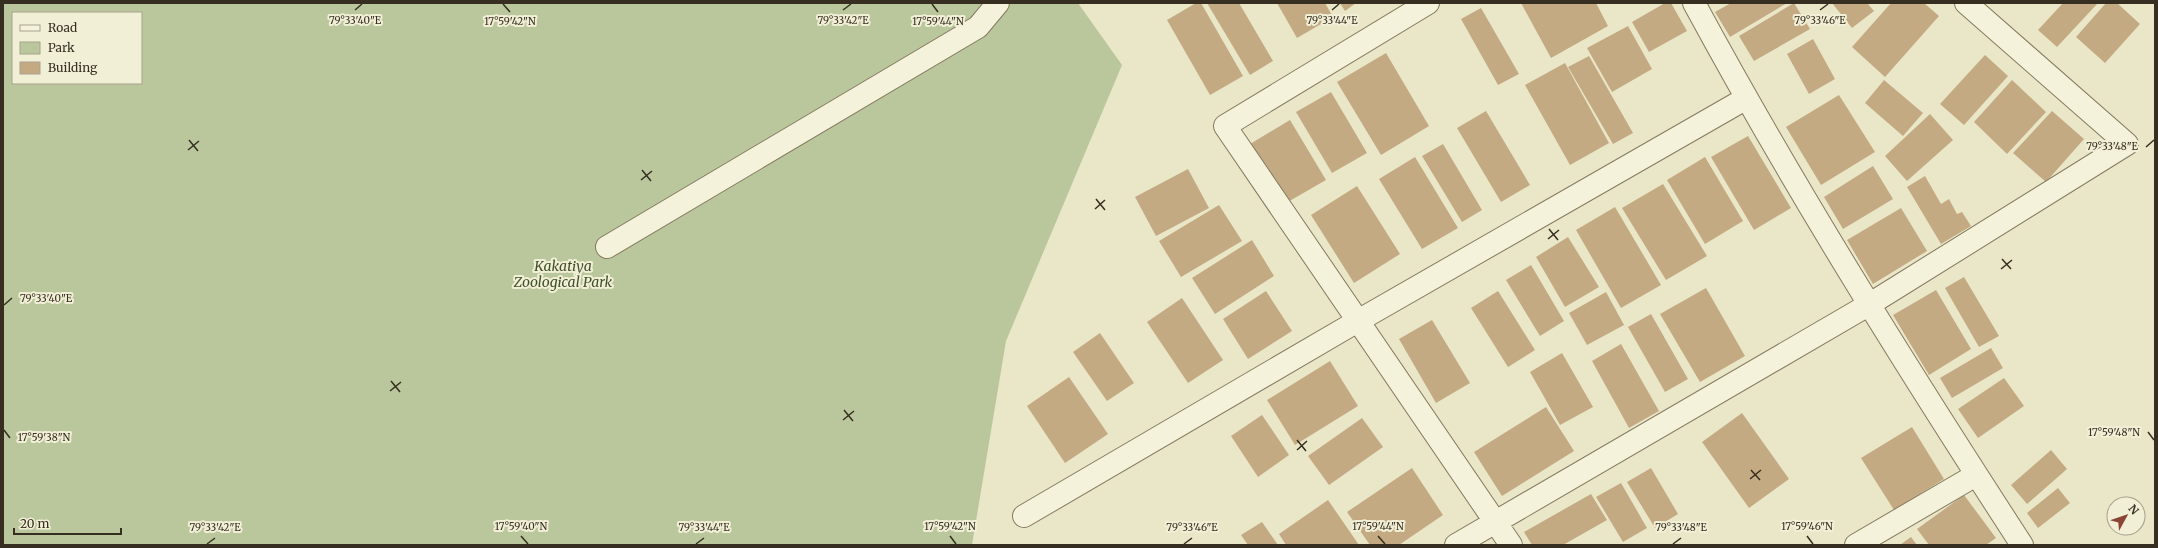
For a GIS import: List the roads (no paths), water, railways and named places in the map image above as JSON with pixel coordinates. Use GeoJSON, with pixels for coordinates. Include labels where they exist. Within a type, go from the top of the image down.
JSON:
{"type":"FeatureCollection","features":[{"type":"Feature","properties":{"kind":"street"},"geometry":{"type":"LineString","coordinates":[[607,247],[978,27],[998,3]]}},
{"type":"Feature","properties":{"kind":"street"},"geometry":{"type":"LineString","coordinates":[[1428,3],[1225,126],[1356,322],[1511,545]]}},
{"type":"Feature","properties":{"kind":"street"},"geometry":{"type":"LineString","coordinates":[[1694,3],[1745,98],[1870,304],[1976,475],[2022,545]]}},
{"type":"Feature","properties":{"kind":"street"},"geometry":{"type":"LineString","coordinates":[[1456,545],[1870,304],[2127,144],[1966,3]]}},
{"type":"Feature","properties":{"kind":"street"},"geometry":{"type":"LineString","coordinates":[[1024,516],[1356,322],[1745,98]]}},
{"type":"Feature","properties":{"kind":"street"},"geometry":{"type":"LineString","coordinates":[[1856,545],[1976,475]]}},
{"type":"Feature","properties":{"kind":"park label","name":"Kakatiya Zoological Park"},"geometry":{"type":"Point","coordinates":[563,274]}}]}
